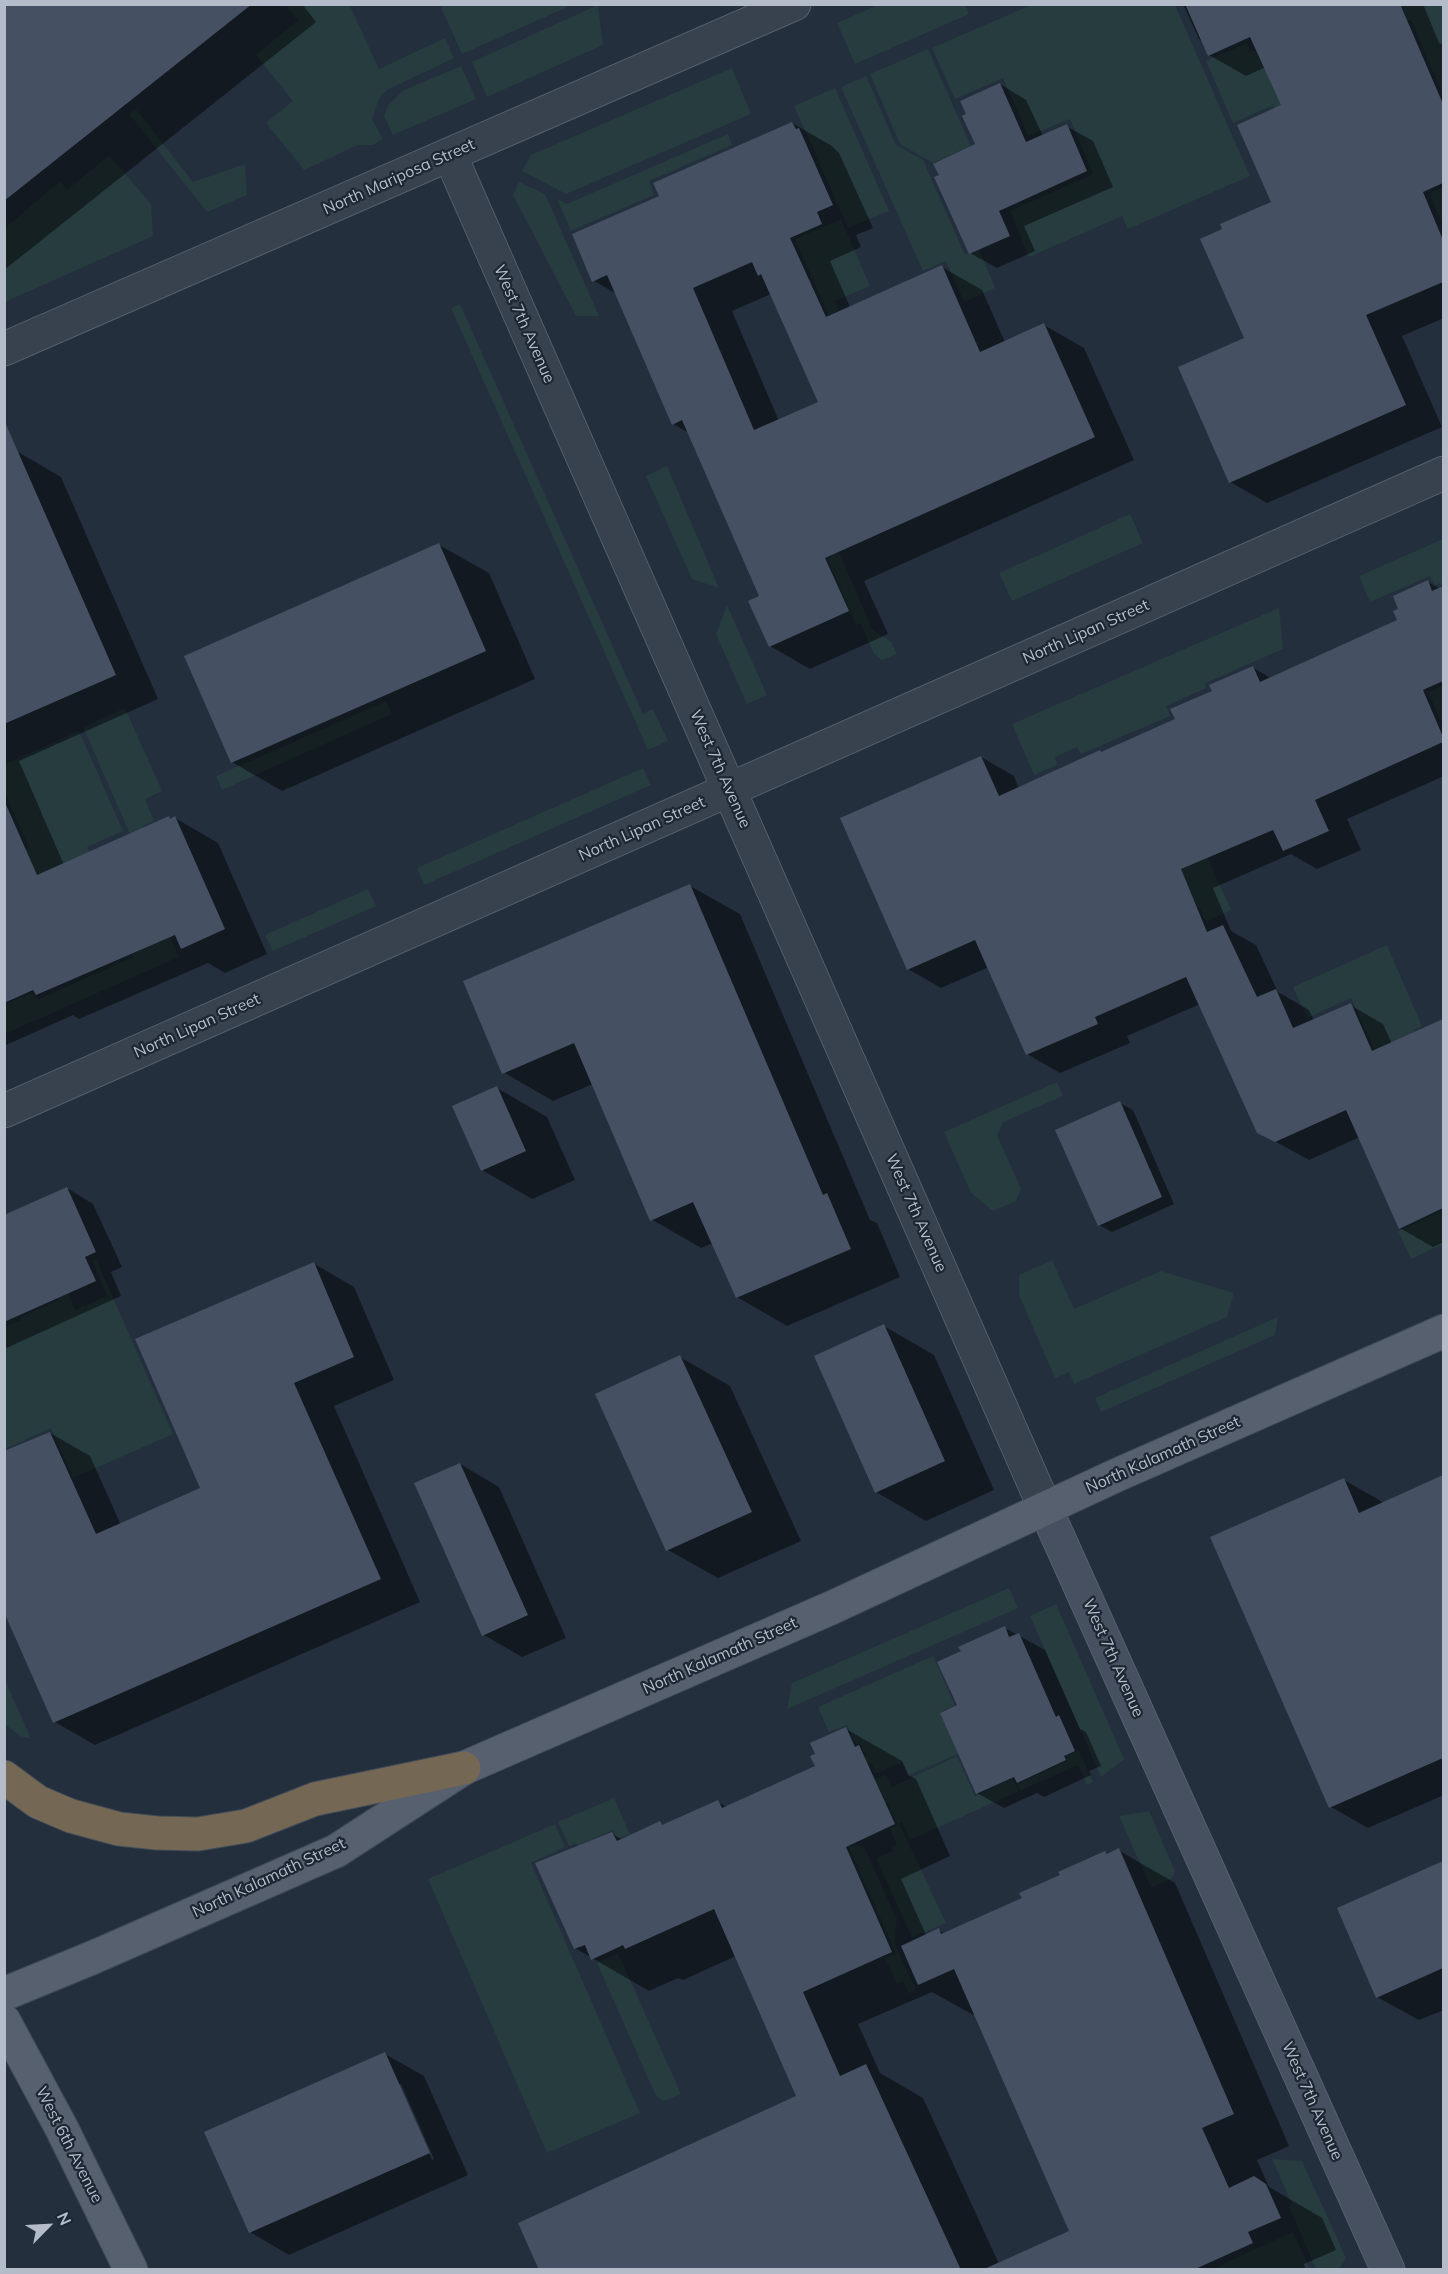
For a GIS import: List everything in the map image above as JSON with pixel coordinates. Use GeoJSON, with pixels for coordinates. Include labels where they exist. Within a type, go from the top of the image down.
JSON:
{"type":"FeatureCollection","features":[{"type":"Feature","properties":{"kind":"highway"},"geometry":{"type":"LineString","coordinates":[[4,1777],[38,1802],[71,1816],[119,1829],[198,1834],[246,1826],[315,1799],[464,1768]]}},
{"type":"Feature","properties":{"kind":"main road","name":"North Kalamath Street"},"geometry":{"type":"LineString","coordinates":[[4,1994],[336,1851],[464,1768],[831,1608],[1045,1508],[1443,1331]]}},
{"type":"Feature","properties":{"kind":"main road","name":"West 6th Avenue"},"geometry":{"type":"LineString","coordinates":[[4,2021],[62,2129],[131,2270]]}},
{"type":"Feature","properties":{"kind":"street","name":"North Mariposa Street"},"geometry":{"type":"LineString","coordinates":[[4,349],[794,4]]}},
{"type":"Feature","properties":{"kind":"street","name":"West 7th Avenue"},"geometry":{"type":"LineString","coordinates":[[450,155],[1045,1508],[1388,2270]]}},
{"type":"Feature","properties":{"kind":"street","name":"North Lipan Street"},"geometry":{"type":"LineString","coordinates":[[4,1111],[1443,473]]}},
{"type":"Feature","properties":{"kind":"green space"},"geometry":{"type":"Polygon","coordinates":[[[349,4],[379,69],[445,38],[454,58],[387,90],[379,98],[372,119],[383,139],[373,145],[358,145],[304,170],[266,123],[293,101],[256,55],[298,20],[285,5],[349,4]]]}},
{"type":"Feature","properties":{"kind":"green space"},"geometry":{"type":"Polygon","coordinates":[[[880,4],[965,5],[969,14],[855,64],[837,23],[880,4]]]}},
{"type":"Feature","properties":{"kind":"green space"},"geometry":{"type":"Polygon","coordinates":[[[440,5],[572,5],[462,54],[440,5]]]}},
{"type":"Feature","properties":{"kind":"green space"},"geometry":{"type":"Polygon","coordinates":[[[598,5],[603,45],[487,97],[472,62],[598,5]]]}},
{"type":"Feature","properties":{"kind":"green space"},"geometry":{"type":"Polygon","coordinates":[[[1031,5],[1175,5],[1250,176],[1128,229],[1122,216],[1029,257],[1010,211],[1093,174],[1070,119],[1028,136],[1003,78],[955,99],[932,48],[1031,5]]]}},
{"type":"Feature","properties":{"kind":"green space"},"geometry":{"type":"Polygon","coordinates":[[[1391,5],[1443,5],[1443,95],[1411,20],[1388,30],[1391,5]]]}},
{"type":"Feature","properties":{"kind":"green space"},"geometry":{"type":"Polygon","coordinates":[[[1279,40],[1290,144],[1273,105],[1233,123],[1206,61],[1247,43],[1252,52],[1279,40]]]}},
{"type":"Feature","properties":{"kind":"green space"},"geometry":{"type":"Polygon","coordinates":[[[928,49],[971,146],[933,163],[900,144],[870,74],[928,49]]]}},
{"type":"Feature","properties":{"kind":"green space"},"geometry":{"type":"Polygon","coordinates":[[[461,66],[476,99],[393,135],[384,116],[388,106],[402,91],[461,66]]]}},
{"type":"Feature","properties":{"kind":"green space"},"geometry":{"type":"Polygon","coordinates":[[[732,68],[751,114],[566,194],[522,171],[531,155],[732,68]]]}},
{"type":"Feature","properties":{"kind":"green space"},"geometry":{"type":"Polygon","coordinates":[[[866,76],[896,145],[923,160],[965,255],[979,249],[995,288],[964,302],[946,261],[923,271],[841,87],[866,76]]]}},
{"type":"Feature","properties":{"kind":"green space"},"geometry":{"type":"Polygon","coordinates":[[[835,88],[889,211],[848,228],[794,106],[835,88]]]}},
{"type":"Feature","properties":{"kind":"green space"},"geometry":{"type":"Polygon","coordinates":[[[136,109],[193,182],[245,164],[247,195],[207,212],[129,114],[136,109]]]}},
{"type":"Feature","properties":{"kind":"green space"},"geometry":{"type":"Polygon","coordinates":[[[728,134],[732,145],[649,181],[654,195],[571,231],[557,199],[567,204],[728,134]]]}},
{"type":"Feature","properties":{"kind":"green space"},"geometry":{"type":"Polygon","coordinates":[[[109,155],[151,204],[153,236],[5,302],[5,228],[60,181],[67,190],[109,155]]]}},
{"type":"Feature","properties":{"kind":"green space"},"geometry":{"type":"Polygon","coordinates":[[[519,182],[545,194],[599,316],[576,316],[513,195],[519,182]]]}},
{"type":"Feature","properties":{"kind":"green space"},"geometry":{"type":"Polygon","coordinates":[[[1443,187],[1443,226],[1429,193],[1443,187]]]}},
{"type":"Feature","properties":{"kind":"green space"},"geometry":{"type":"Polygon","coordinates":[[[841,219],[870,286],[835,301],[852,339],[841,344],[795,239],[841,219]]]}},
{"type":"Feature","properties":{"kind":"green space"},"geometry":{"type":"Polygon","coordinates":[[[460,304],[643,714],[653,709],[668,741],[648,750],[451,308],[460,304]]]}},
{"type":"Feature","properties":{"kind":"green space"},"geometry":{"type":"Polygon","coordinates":[[[667,466],[719,588],[692,579],[646,476],[667,466]]]}},
{"type":"Feature","properties":{"kind":"green space"},"geometry":{"type":"Polygon","coordinates":[[[1130,514],[1143,543],[1012,601],[999,573],[1130,514]]]}},
{"type":"Feature","properties":{"kind":"green space"},"geometry":{"type":"Polygon","coordinates":[[[1443,539],[1443,584],[1435,585],[1430,576],[1370,602],[1359,576],[1443,539]]]}},
{"type":"Feature","properties":{"kind":"green space"},"geometry":{"type":"Polygon","coordinates":[[[839,552],[873,630],[891,642],[897,654],[882,660],[874,654],[860,623],[856,625],[827,558],[839,552]]]}},
{"type":"Feature","properties":{"kind":"green space"},"geometry":{"type":"Polygon","coordinates":[[[727,605],[767,695],[747,704],[716,634],[727,605]]]}},
{"type":"Feature","properties":{"kind":"green space"},"geometry":{"type":"Polygon","coordinates":[[[1279,608],[1283,649],[1205,683],[1206,688],[1166,706],[1170,716],[1081,754],[1077,747],[1055,757],[1057,765],[1034,775],[1012,724],[1279,608]]]}},
{"type":"Feature","properties":{"kind":"green space"},"geometry":{"type":"Polygon","coordinates":[[[1443,685],[1443,726],[1428,692],[1443,685]]]}},
{"type":"Feature","properties":{"kind":"green space"},"geometry":{"type":"Polygon","coordinates":[[[386,701],[392,714],[222,790],[216,776],[386,701]]]}},
{"type":"Feature","properties":{"kind":"green space"},"geometry":{"type":"Polygon","coordinates":[[[125,708],[162,791],[145,799],[154,821],[143,826],[169,885],[155,891],[83,727],[125,708]]]}},
{"type":"Feature","properties":{"kind":"green space"},"geometry":{"type":"Polygon","coordinates":[[[79,731],[123,831],[87,847],[93,862],[40,885],[4,858],[29,848],[5,793],[5,764],[79,731]]]}},
{"type":"Feature","properties":{"kind":"green space"},"geometry":{"type":"Polygon","coordinates":[[[643,768],[651,785],[424,885],[417,868],[643,768]]]}},
{"type":"Feature","properties":{"kind":"green space"},"geometry":{"type":"Polygon","coordinates":[[[1197,834],[1231,910],[1206,922],[1199,907],[1156,926],[1115,868],[1197,834]]]}},
{"type":"Feature","properties":{"kind":"green space"},"geometry":{"type":"Polygon","coordinates":[[[368,889],[376,906],[273,951],[265,935],[368,889]]]}},
{"type":"Feature","properties":{"kind":"green space"},"geometry":{"type":"Polygon","coordinates":[[[170,937],[179,957],[5,1034],[4,1005],[33,992],[37,1000],[133,957],[132,954],[170,937]]]}},
{"type":"Feature","properties":{"kind":"green space"},"geometry":{"type":"Polygon","coordinates":[[[1387,945],[1422,1026],[1414,1030],[1443,1095],[1329,1070],[1374,1049],[1351,998],[1307,1018],[1293,987],[1387,945]]]}},
{"type":"Feature","properties":{"kind":"green space"},"geometry":{"type":"Polygon","coordinates":[[[1057,1082],[1063,1096],[1003,1122],[997,1135],[1021,1189],[1016,1201],[993,1211],[971,1193],[944,1132],[1057,1082]]]}},
{"type":"Feature","properties":{"kind":"green space"},"geometry":{"type":"Polygon","coordinates":[[[1443,1210],[1443,1244],[1411,1259],[1398,1231],[1443,1210]]]}},
{"type":"Feature","properties":{"kind":"green space"},"geometry":{"type":"Polygon","coordinates":[[[96,1259],[173,1434],[73,1478],[51,1428],[5,1449],[4,1327],[21,1320],[20,1317],[59,1300],[50,1279],[60,1274],[75,1310],[107,1296],[92,1260],[96,1259]]]}},
{"type":"Feature","properties":{"kind":"green space"},"geometry":{"type":"Polygon","coordinates":[[[1052,1260],[1074,1309],[1161,1271],[1234,1293],[1227,1317],[1074,1384],[1069,1372],[1055,1378],[1019,1295],[1019,1275],[1052,1260]]]}},
{"type":"Feature","properties":{"kind":"green space"},"geometry":{"type":"Polygon","coordinates":[[[1278,1317],[1275,1335],[1101,1412],[1095,1398],[1278,1317]]]}},
{"type":"Feature","properties":{"kind":"green space"},"geometry":{"type":"Polygon","coordinates":[[[1009,1588],[1018,1608],[787,1709],[792,1683],[1009,1588]]]}},
{"type":"Feature","properties":{"kind":"green space"},"geometry":{"type":"Polygon","coordinates":[[[1056,1604],[1124,1759],[1101,1777],[1030,1616],[1056,1604]]]}},
{"type":"Feature","properties":{"kind":"green space"},"geometry":{"type":"Polygon","coordinates":[[[933,1656],[955,1705],[940,1712],[958,1754],[909,1775],[903,1762],[876,1774],[871,1763],[866,1765],[863,1758],[866,1756],[860,1743],[856,1745],[847,1725],[829,1732],[818,1707],[933,1656]]]}},
{"type":"Feature","properties":{"kind":"green space"},"geometry":{"type":"Polygon","coordinates":[[[4,1680],[31,1739],[20,1736],[5,1724],[4,1680]]]}},
{"type":"Feature","properties":{"kind":"green space"},"geometry":{"type":"Polygon","coordinates":[[[1079,1750],[1093,1782],[1087,1785],[1078,1765],[1020,1791],[1017,1784],[1067,1761],[1065,1756],[1079,1750]]]}},
{"type":"Feature","properties":{"kind":"green space"},"geometry":{"type":"Polygon","coordinates":[[[957,1756],[975,1796],[1013,1778],[1019,1791],[910,1840],[902,1822],[899,1823],[946,1923],[912,1938],[876,1858],[892,1851],[891,1847],[897,1845],[890,1829],[897,1824],[887,1802],[884,1804],[873,1780],[886,1774],[892,1787],[957,1756]]]}},
{"type":"Feature","properties":{"kind":"green space"},"geometry":{"type":"Polygon","coordinates":[[[614,1798],[630,1834],[617,1839],[613,1830],[581,1844],[582,1858],[576,1843],[569,1846],[558,1822],[614,1798]]]}},
{"type":"Feature","properties":{"kind":"green space"},"geometry":{"type":"Polygon","coordinates":[[[1149,1811],[1175,1871],[1172,1878],[1151,1888],[1119,1816],[1149,1811]]]}},
{"type":"Feature","properties":{"kind":"green space"},"geometry":{"type":"Polygon","coordinates":[[[555,1824],[565,1847],[531,1863],[640,2113],[547,2153],[428,1879],[555,1824]]]}},
{"type":"Feature","properties":{"kind":"green space"},"geometry":{"type":"Polygon","coordinates":[[[848,1846],[864,1846],[897,1920],[894,1942],[916,1990],[909,1994],[903,1981],[897,1984],[885,1958],[896,1953],[848,1846]]]}},
{"type":"Feature","properties":{"kind":"green space"},"geometry":{"type":"Polygon","coordinates":[[[618,1953],[681,2094],[664,2101],[656,2096],[597,1963],[618,1953]]]}},
{"type":"Feature","properties":{"kind":"green space"},"geometry":{"type":"Polygon","coordinates":[[[1272,2159],[1302,2161],[1346,2258],[1339,2269],[1316,2269],[1289,2207],[1291,2202],[1272,2159]]]}},
{"type":"Feature","properties":{"kind":"green space"},"geometry":{"type":"Polygon","coordinates":[[[1293,2232],[1310,2269],[1218,2269],[1220,2265],[1293,2232]]]}},
{"type":"Feature","properties":{"kind":"building"},"geometry":{"type":"Polygon","coordinates":[[[4,4],[252,4],[4,201],[4,4]]]}},
{"type":"Feature","properties":{"kind":"building"},"geometry":{"type":"Polygon","coordinates":[[[1185,4],[1400,4],[1443,104],[1443,183],[1423,192],[1443,240],[1443,282],[1366,315],[1406,405],[1229,483],[1178,367],[1244,338],[1200,239],[1222,229],[1220,224],[1271,202],[1237,125],[1281,105],[1250,37],[1208,56],[1185,4]]]}},
{"type":"Feature","properties":{"kind":"building"},"geometry":{"type":"Polygon","coordinates":[[[1000,83],[1026,142],[1067,124],[1087,171],[999,211],[1010,236],[969,254],[934,177],[939,175],[933,164],[975,144],[962,116],[966,114],[960,101],[1000,83]]]}},
{"type":"Feature","properties":{"kind":"building"},"geometry":{"type":"Polygon","coordinates":[[[792,122],[796,129],[799,128],[833,205],[817,212],[822,224],[790,238],[826,317],[942,265],[980,352],[1044,323],[1095,437],[825,558],[849,611],[769,647],[748,601],[759,596],[682,420],[672,425],[607,275],[592,282],[572,234],[659,196],[653,183],[792,122]],[[752,262],[693,288],[754,430],[818,402],[761,274],[758,276],[752,262]]]}},
{"type":"Feature","properties":{"kind":"building"},"geometry":{"type":"Polygon","coordinates":[[[4,420],[116,675],[4,724],[4,420]]]}},
{"type":"Feature","properties":{"kind":"building"},"geometry":{"type":"Polygon","coordinates":[[[439,543],[486,651],[231,763],[184,656],[439,543]]]}},
{"type":"Feature","properties":{"kind":"building"},"geometry":{"type":"Polygon","coordinates":[[[1428,580],[1432,591],[1443,586],[1443,681],[1423,690],[1443,742],[1315,800],[1329,831],[1283,851],[1273,830],[1181,869],[1207,932],[1223,925],[1257,997],[1276,989],[1293,1028],[1351,1003],[1372,1051],[1443,1019],[1443,1208],[1399,1229],[1346,1110],[1275,1142],[1257,1133],[1186,977],[1095,1017],[1098,1024],[1026,1055],[975,940],[907,970],[840,818],[981,756],[999,796],[1175,719],[1170,709],[1212,691],[1209,685],[1253,666],[1260,682],[1397,620],[1393,611],[1398,609],[1393,596],[1428,580]]]}},
{"type":"Feature","properties":{"kind":"building"},"geometry":{"type":"Polygon","coordinates":[[[4,800],[37,875],[169,816],[170,819],[175,816],[225,929],[181,949],[175,935],[36,995],[33,990],[4,1003],[4,800]]]}},
{"type":"Feature","properties":{"kind":"building"},"geometry":{"type":"Polygon","coordinates":[[[690,884],[823,1195],[827,1193],[851,1249],[736,1298],[693,1202],[650,1221],[574,1043],[502,1074],[463,981],[690,884]]]}},
{"type":"Feature","properties":{"kind":"building"},"geometry":{"type":"Polygon","coordinates":[[[497,1086],[526,1151],[481,1171],[452,1106],[497,1086]]]}},
{"type":"Feature","properties":{"kind":"building"},"geometry":{"type":"Polygon","coordinates":[[[1120,1101],[1162,1197],[1098,1226],[1055,1130],[1120,1101]]]}},
{"type":"Feature","properties":{"kind":"building"},"geometry":{"type":"Polygon","coordinates":[[[67,1187],[96,1252],[85,1257],[96,1281],[4,1322],[4,1215],[67,1187]]]}},
{"type":"Feature","properties":{"kind":"building"},"geometry":{"type":"Polygon","coordinates":[[[314,1262],[354,1357],[294,1383],[381,1579],[53,1723],[4,1612],[4,1451],[50,1432],[96,1534],[200,1488],[135,1339],[314,1262]]]}},
{"type":"Feature","properties":{"kind":"building"},"geometry":{"type":"Polygon","coordinates":[[[884,1324],[945,1461],[875,1493],[814,1356],[884,1324]]]}},
{"type":"Feature","properties":{"kind":"building"},"geometry":{"type":"Polygon","coordinates":[[[680,1355],[752,1512],[666,1551],[595,1394],[680,1355]]]}},
{"type":"Feature","properties":{"kind":"building"},"geometry":{"type":"Polygon","coordinates":[[[460,1463],[528,1615],[482,1636],[414,1483],[460,1463]]]}},
{"type":"Feature","properties":{"kind":"building"},"geometry":{"type":"Polygon","coordinates":[[[1443,1475],[1443,1758],[1329,1808],[1210,1537],[1344,1478],[1359,1513],[1443,1475]]]}},
{"type":"Feature","properties":{"kind":"building"},"geometry":{"type":"Polygon","coordinates":[[[1005,1626],[1009,1637],[1019,1633],[1056,1717],[1059,1715],[1075,1751],[1064,1756],[1066,1760],[1017,1783],[1014,1777],[976,1794],[940,1713],[957,1705],[937,1662],[961,1651],[958,1647],[1005,1626]]]}},
{"type":"Feature","properties":{"kind":"building"},"geometry":{"type":"Polygon","coordinates":[[[846,1727],[855,1747],[859,1745],[895,1824],[846,1847],[892,1952],[803,1992],[840,2076],[866,2064],[961,2270],[539,2270],[518,2223],[796,2096],[714,1909],[625,1949],[623,1945],[591,1960],[585,1945],[574,1949],[535,1863],[612,1832],[617,1841],[660,1821],[662,1825],[718,1800],[722,1808],[815,1766],[810,1756],[815,1754],[810,1743],[846,1727]]]}},
{"type":"Feature","properties":{"kind":"building"},"geometry":{"type":"Polygon","coordinates":[[[1119,1848],[1234,2114],[1202,2128],[1229,2188],[1254,2176],[1266,2184],[1281,2218],[1248,2232],[1253,2243],[1193,2270],[982,2270],[1069,2231],[954,1969],[918,1985],[901,1946],[939,1928],[941,1934],[1022,1898],[1019,1893],[1060,1875],[1058,1872],[1105,1851],[1107,1854],[1119,1848]]]}},
{"type":"Feature","properties":{"kind":"building"},"geometry":{"type":"Polygon","coordinates":[[[1443,1861],[1443,1968],[1376,1998],[1337,1908],[1443,1861]]]}},
{"type":"Feature","properties":{"kind":"building"},"geometry":{"type":"Polygon","coordinates":[[[385,2052],[430,2153],[249,2233],[204,2132],[385,2052]]]}}]}
